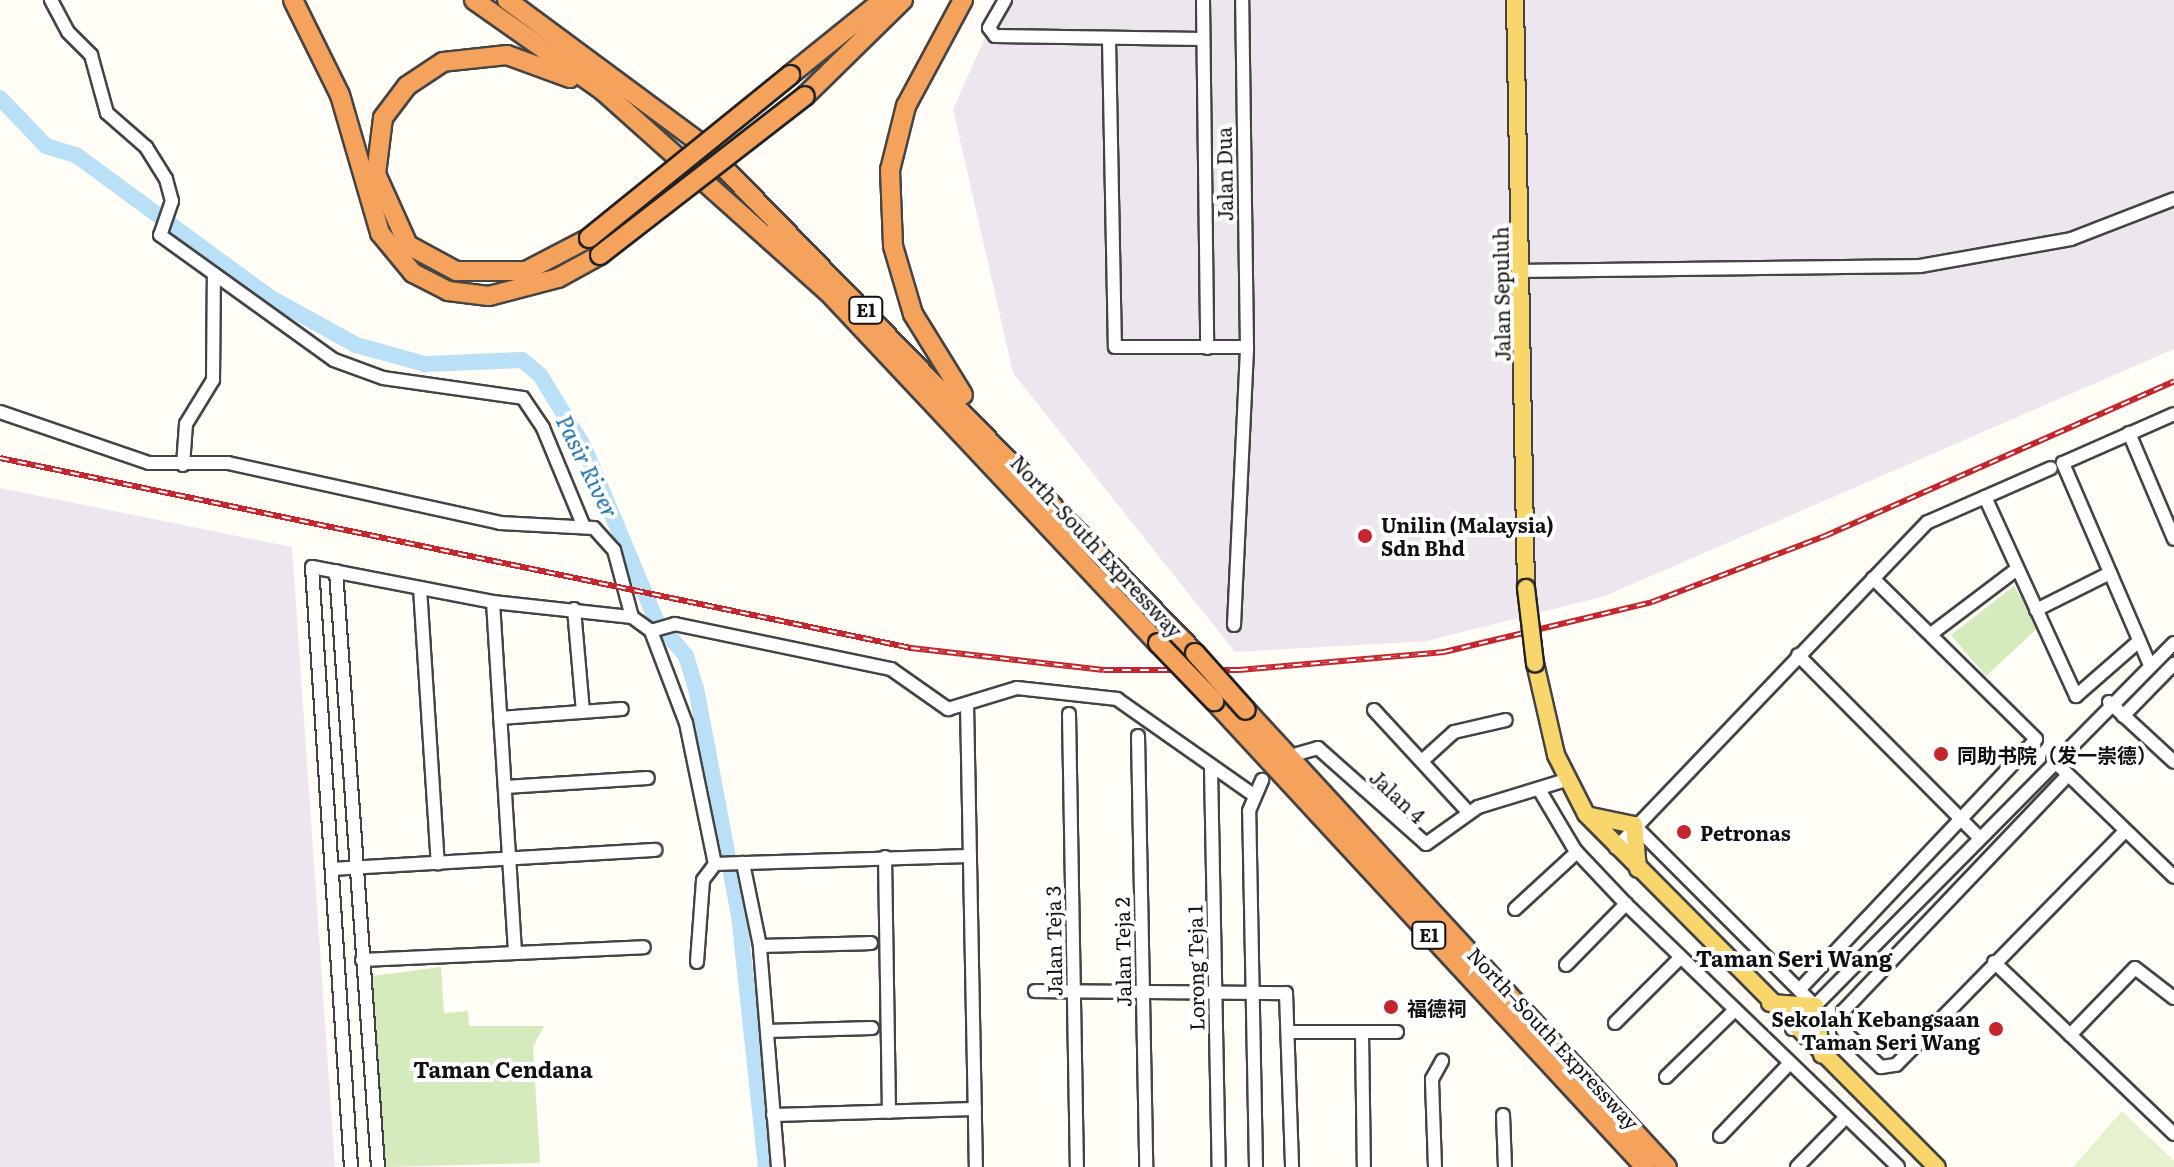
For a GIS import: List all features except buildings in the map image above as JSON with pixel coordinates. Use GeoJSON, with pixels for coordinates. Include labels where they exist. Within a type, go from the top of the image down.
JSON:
{"type":"FeatureCollection","features":[{"type":"Feature","properties":{"kind":"highway"},"geometry":{"type":"LineString","coordinates":[[293,0],[340,95],[380,233],[413,273],[448,291],[489,296],[558,278],[600,255],[805,96],[903,0]]}},
{"type":"Feature","properties":{"kind":"highway","name":"North–South Expressway"},"geometry":{"type":"LineString","coordinates":[[474,0],[603,91],[828,292],[1214,701],[1645,1167]]}},
{"type":"Feature","properties":{"kind":"highway","name":"North–South Expressway"},"geometry":{"type":"LineString","coordinates":[[507,0],[699,142],[1195,653],[1667,1167]]}},
{"type":"Feature","properties":{"kind":"highway"},"geometry":{"type":"LineString","coordinates":[[603,91],[507,55],[461,55],[424,73],[393,101],[377,151],[380,197],[393,225],[434,262],[504,275],[589,238],[883,0]]}},
{"type":"Feature","properties":{"kind":"highway"},"geometry":{"type":"LineString","coordinates":[[963,0],[906,106],[890,170],[893,246],[913,314],[938,364],[976,411],[1180,638]]}},
{"type":"Feature","properties":{"kind":"main road","name":"Jalan Sepuluh"},"geometry":{"type":"LineString","coordinates":[[1515,0],[1526,588],[1535,663],[1566,780],[1586,814],[1641,877],[1792,1029],[1937,1167]]}},
{"type":"Feature","properties":{"kind":"main road"},"geometry":{"type":"LineString","coordinates":[[1586,814],[1631,828],[1641,877]]}},
{"type":"Feature","properties":{"kind":"main road"},"geometry":{"type":"LineString","coordinates":[[1765,1001],[1788,1009],[1815,1006],[1822,1057]]}},
{"type":"Feature","properties":{"kind":"street"},"geometry":{"type":"LineString","coordinates":[[51,0],[68,32],[91,55],[107,113],[161,169],[172,201],[161,222],[214,274],[315,348],[357,370],[523,398],[543,428],[584,527]]}},
{"type":"Feature","properties":{"kind":"street"},"geometry":{"type":"LineString","coordinates":[[1005,0],[989,28],[995,36],[1203,39]]}},
{"type":"Feature","properties":{"kind":"street"},"geometry":{"type":"LineString","coordinates":[[1203,0],[1207,348]]}},
{"type":"Feature","properties":{"kind":"street","name":"Jalan Dua"},"geometry":{"type":"LineString","coordinates":[[1234,625],[1247,347],[1242,0]]}},
{"type":"Feature","properties":{"kind":"street"},"geometry":{"type":"LineString","coordinates":[[1109,39],[1112,340],[1121,349],[1247,347]]}},
{"type":"Feature","properties":{"kind":"street"},"geometry":{"type":"LineString","coordinates":[[1521,271],[1920,266],[2071,239],[2174,199]]}},
{"type":"Feature","properties":{"kind":"street"},"geometry":{"type":"LineString","coordinates":[[183,465],[186,424],[213,380],[214,274]]}},
{"type":"Feature","properties":{"kind":"street"},"geometry":{"type":"LineString","coordinates":[[0,412],[46,425],[86,448],[183,465],[228,463],[500,523],[584,527],[609,540],[632,617]]}},
{"type":"Feature","properties":{"kind":"street"},"geometry":{"type":"LineString","coordinates":[[2149,663],[2063,463],[2174,414]]}},
{"type":"Feature","properties":{"kind":"street"},"geometry":{"type":"LineString","coordinates":[[2129,433],[2174,539]]}},
{"type":"Feature","properties":{"kind":"street"},"geometry":{"type":"LineString","coordinates":[[1613,845],[1935,517],[2051,468]]}},
{"type":"Feature","properties":{"kind":"street"},"geometry":{"type":"LineString","coordinates":[[1985,497],[2079,698],[2139,641]]}},
{"type":"Feature","properties":{"kind":"street"},"geometry":{"type":"LineString","coordinates":[[351,1167],[312,567],[493,602],[632,617],[658,628],[891,669],[942,706],[967,704],[1017,688],[1117,699],[1151,715],[1211,768],[1259,786],[1252,989],[1256,1167]]}},
{"type":"Feature","properties":{"kind":"street"},"geometry":{"type":"LineString","coordinates":[[1931,634],[2017,569]]}},
{"type":"Feature","properties":{"kind":"street"},"geometry":{"type":"LineString","coordinates":[[336,571],[378,1167]]}},
{"type":"Feature","properties":{"kind":"street"},"geometry":{"type":"LineString","coordinates":[[2036,610],[2110,573]]}},
{"type":"Feature","properties":{"kind":"street"},"geometry":{"type":"LineString","coordinates":[[1799,990],[2036,739],[1873,578]]}},
{"type":"Feature","properties":{"kind":"street"},"geometry":{"type":"LineString","coordinates":[[420,588],[438,863]]}},
{"type":"Feature","properties":{"kind":"street"},"geometry":{"type":"LineString","coordinates":[[493,602],[515,952]]}},
{"type":"Feature","properties":{"kind":"street"},"geometry":{"type":"LineString","coordinates":[[574,609],[583,712]]}},
{"type":"Feature","properties":{"kind":"street"},"geometry":{"type":"LineString","coordinates":[[658,628],[722,862],[700,895],[697,962]]}},
{"type":"Feature","properties":{"kind":"street"},"geometry":{"type":"LineString","coordinates":[[1792,1029],[2109,702],[2174,643]]}},
{"type":"Feature","properties":{"kind":"street"},"geometry":{"type":"LineString","coordinates":[[1798,655],[1979,837]]}},
{"type":"Feature","properties":{"kind":"street"},"geometry":{"type":"LineString","coordinates":[[2123,716],[2174,664]]}},
{"type":"Feature","properties":{"kind":"street"},"geometry":{"type":"LineString","coordinates":[[2109,702],[2174,762]]}},
{"type":"Feature","properties":{"kind":"street"},"geometry":{"type":"LineString","coordinates":[[967,704],[976,1167]]}},
{"type":"Feature","properties":{"kind":"street"},"geometry":{"type":"LineString","coordinates":[[500,718],[622,709]]}},
{"type":"Feature","properties":{"kind":"street"},"geometry":{"type":"LineString","coordinates":[[1374,710],[1469,813]]}},
{"type":"Feature","properties":{"kind":"street","name":"Jalan Teja 3"},"geometry":{"type":"LineString","coordinates":[[1069,714],[1077,1167]]}},
{"type":"Feature","properties":{"kind":"street"},"geometry":{"type":"LineString","coordinates":[[1422,761],[1454,732],[1506,720]]}},
{"type":"Feature","properties":{"kind":"street","name":"Jalan Teja 2"},"geometry":{"type":"LineString","coordinates":[[1138,736],[1146,1167]]}},
{"type":"Feature","properties":{"kind":"street","name":"Jalan 4"},"geometry":{"type":"LineString","coordinates":[[1300,754],[1322,751],[1420,842],[1433,843],[1469,813],[1566,780]]}},
{"type":"Feature","properties":{"kind":"street"},"geometry":{"type":"LineString","coordinates":[[2053,760],[2124,832],[2174,877]]}},
{"type":"Feature","properties":{"kind":"street","name":"Lorong Teja 1"},"geometry":{"type":"LineString","coordinates":[[1211,768],[1219,1167]]}},
{"type":"Feature","properties":{"kind":"street"},"geometry":{"type":"LineString","coordinates":[[2068,775],[1843,1011],[1843,1030],[1881,1067],[1896,1065],[2124,832]]}},
{"type":"Feature","properties":{"kind":"street"},"geometry":{"type":"LineString","coordinates":[[505,787],[648,778]]}},
{"type":"Feature","properties":{"kind":"street"},"geometry":{"type":"LineString","coordinates":[[1540,791],[1577,852],[1626,904],[1898,1167]]}},
{"type":"Feature","properties":{"kind":"street"},"geometry":{"type":"LineString","coordinates":[[1631,828],[1815,1006]]}},
{"type":"Feature","properties":{"kind":"street"},"geometry":{"type":"LineString","coordinates":[[333,869],[655,850]]}},
{"type":"Feature","properties":{"kind":"street"},"geometry":{"type":"LineString","coordinates":[[1515,909],[1577,852]]}},
{"type":"Feature","properties":{"kind":"street"},"geometry":{"type":"LineString","coordinates":[[722,862],[970,856]]}},
{"type":"Feature","properties":{"kind":"street"},"geometry":{"type":"LineString","coordinates":[[885,857],[889,1112]]}},
{"type":"Feature","properties":{"kind":"street"},"geometry":{"type":"LineString","coordinates":[[743,863],[760,946],[778,1167]]}},
{"type":"Feature","properties":{"kind":"street"},"geometry":{"type":"LineString","coordinates":[[1566,965],[1626,904]]}},
{"type":"Feature","properties":{"kind":"street"},"geometry":{"type":"LineString","coordinates":[[760,946],[871,943]]}},
{"type":"Feature","properties":{"kind":"street"},"geometry":{"type":"LineString","coordinates":[[362,960],[644,947]]}},
{"type":"Feature","properties":{"kind":"street"},"geometry":{"type":"LineString","coordinates":[[1615,1023],[1680,958]]}},
{"type":"Feature","properties":{"kind":"street"},"geometry":{"type":"LineString","coordinates":[[1994,962],[2174,1134]]}},
{"type":"Feature","properties":{"kind":"street"},"geometry":{"type":"LineString","coordinates":[[2070,1035],[2135,968],[2174,998]]}},
{"type":"Feature","properties":{"kind":"street"},"geometry":{"type":"LineString","coordinates":[[1035,991],[1252,989],[1286,993],[1290,1032],[1292,1167]]}},
{"type":"Feature","properties":{"kind":"street"},"geometry":{"type":"LineString","coordinates":[[1666,1077],[1735,1010]]}},
{"type":"Feature","properties":{"kind":"street"},"geometry":{"type":"LineString","coordinates":[[767,1031],[872,1028]]}},
{"type":"Feature","properties":{"kind":"street"},"geometry":{"type":"LineString","coordinates":[[1290,1032],[1397,1032]]}},
{"type":"Feature","properties":{"kind":"street"},"geometry":{"type":"LineString","coordinates":[[1362,1032],[1364,1167]]}},
{"type":"Feature","properties":{"kind":"street"},"geometry":{"type":"LineString","coordinates":[[1435,1167],[1432,1079],[1442,1061]]}},
{"type":"Feature","properties":{"kind":"street"},"geometry":{"type":"LineString","coordinates":[[1720,1136],[1790,1063]]}},
{"type":"Feature","properties":{"kind":"street"},"geometry":{"type":"LineString","coordinates":[[773,1115],[975,1109]]}},
{"type":"Feature","properties":{"kind":"street"},"geometry":{"type":"LineString","coordinates":[[1503,1115],[1505,1167]]}},
{"type":"Feature","properties":{"kind":"street"},"geometry":{"type":"LineString","coordinates":[[1797,1167],[1846,1117]]}},
{"type":"Feature","properties":{"kind":"shaded area"},"geometry":{"type":"Polygon","coordinates":[[[1002,0],[2174,0],[2174,349],[1605,596],[1427,641],[1235,652],[1013,373],[953,109],[1002,0]]]}},
{"type":"Feature","properties":{"kind":"shaded area"},"geometry":{"type":"Polygon","coordinates":[[[0,488],[292,547],[335,1167],[0,1167],[0,488]]]}},
{"type":"Feature","properties":{"kind":"green space"},"geometry":{"type":"Polygon","coordinates":[[[2014,586],[2039,627],[1986,676],[1951,635],[2014,586]]]}},
{"type":"Feature","properties":{"kind":"green space"},"geometry":{"type":"Polygon","coordinates":[[[441,967],[444,1013],[468,1011],[469,1026],[544,1026],[533,1047],[540,1163],[385,1167],[372,976],[441,967]]]}},
{"type":"Feature","properties":{"kind":"green space"},"geometry":{"type":"Polygon","coordinates":[[[2122,1111],[2174,1161],[2174,1167],[2073,1167],[2122,1111]]]}},
{"type":"Feature","properties":{"kind":"waterway","name":"Pasir River"},"geometry":{"type":"LineString","coordinates":[[0,98],[46,146],[76,155],[271,298],[356,345],[425,364],[522,360],[540,375],[584,447],[656,620],[686,656],[696,688],[739,915],[766,1167]]}},
{"type":"Feature","properties":{"kind":"railway"},"geometry":{"type":"LineString","coordinates":[[0,458],[911,648],[1104,670],[1239,670],[1444,652],[1652,602],[1825,536],[2174,381]]}},
{"type":"Feature","properties":{"kind":"place","name":"Unilin (Malaysia) Sdn Bhd"},"geometry":{"type":"Point","coordinates":[1365,536]}},
{"type":"Feature","properties":{"kind":"place","name":"同助书院（发一崇德）"},"geometry":{"type":"Point","coordinates":[1941,754]}},
{"type":"Feature","properties":{"kind":"place","name":"Petronas"},"geometry":{"type":"Point","coordinates":[1684,832]}},
{"type":"Feature","properties":{"kind":"place","name":"福德祠"},"geometry":{"type":"Point","coordinates":[1391,1007]}},
{"type":"Feature","properties":{"kind":"place","name":"Sekolah Kebangsaan Taman Seri Wang"},"geometry":{"type":"Point","coordinates":[1996,1029]}},
{"type":"Feature","properties":{"kind":"district","name":"Taman Seri Wang"},"geometry":{"type":"Point","coordinates":[1794,958]}},
{"type":"Feature","properties":{"kind":"district","name":"Taman Cendana"},"geometry":{"type":"Point","coordinates":[503,1069]}}]}
